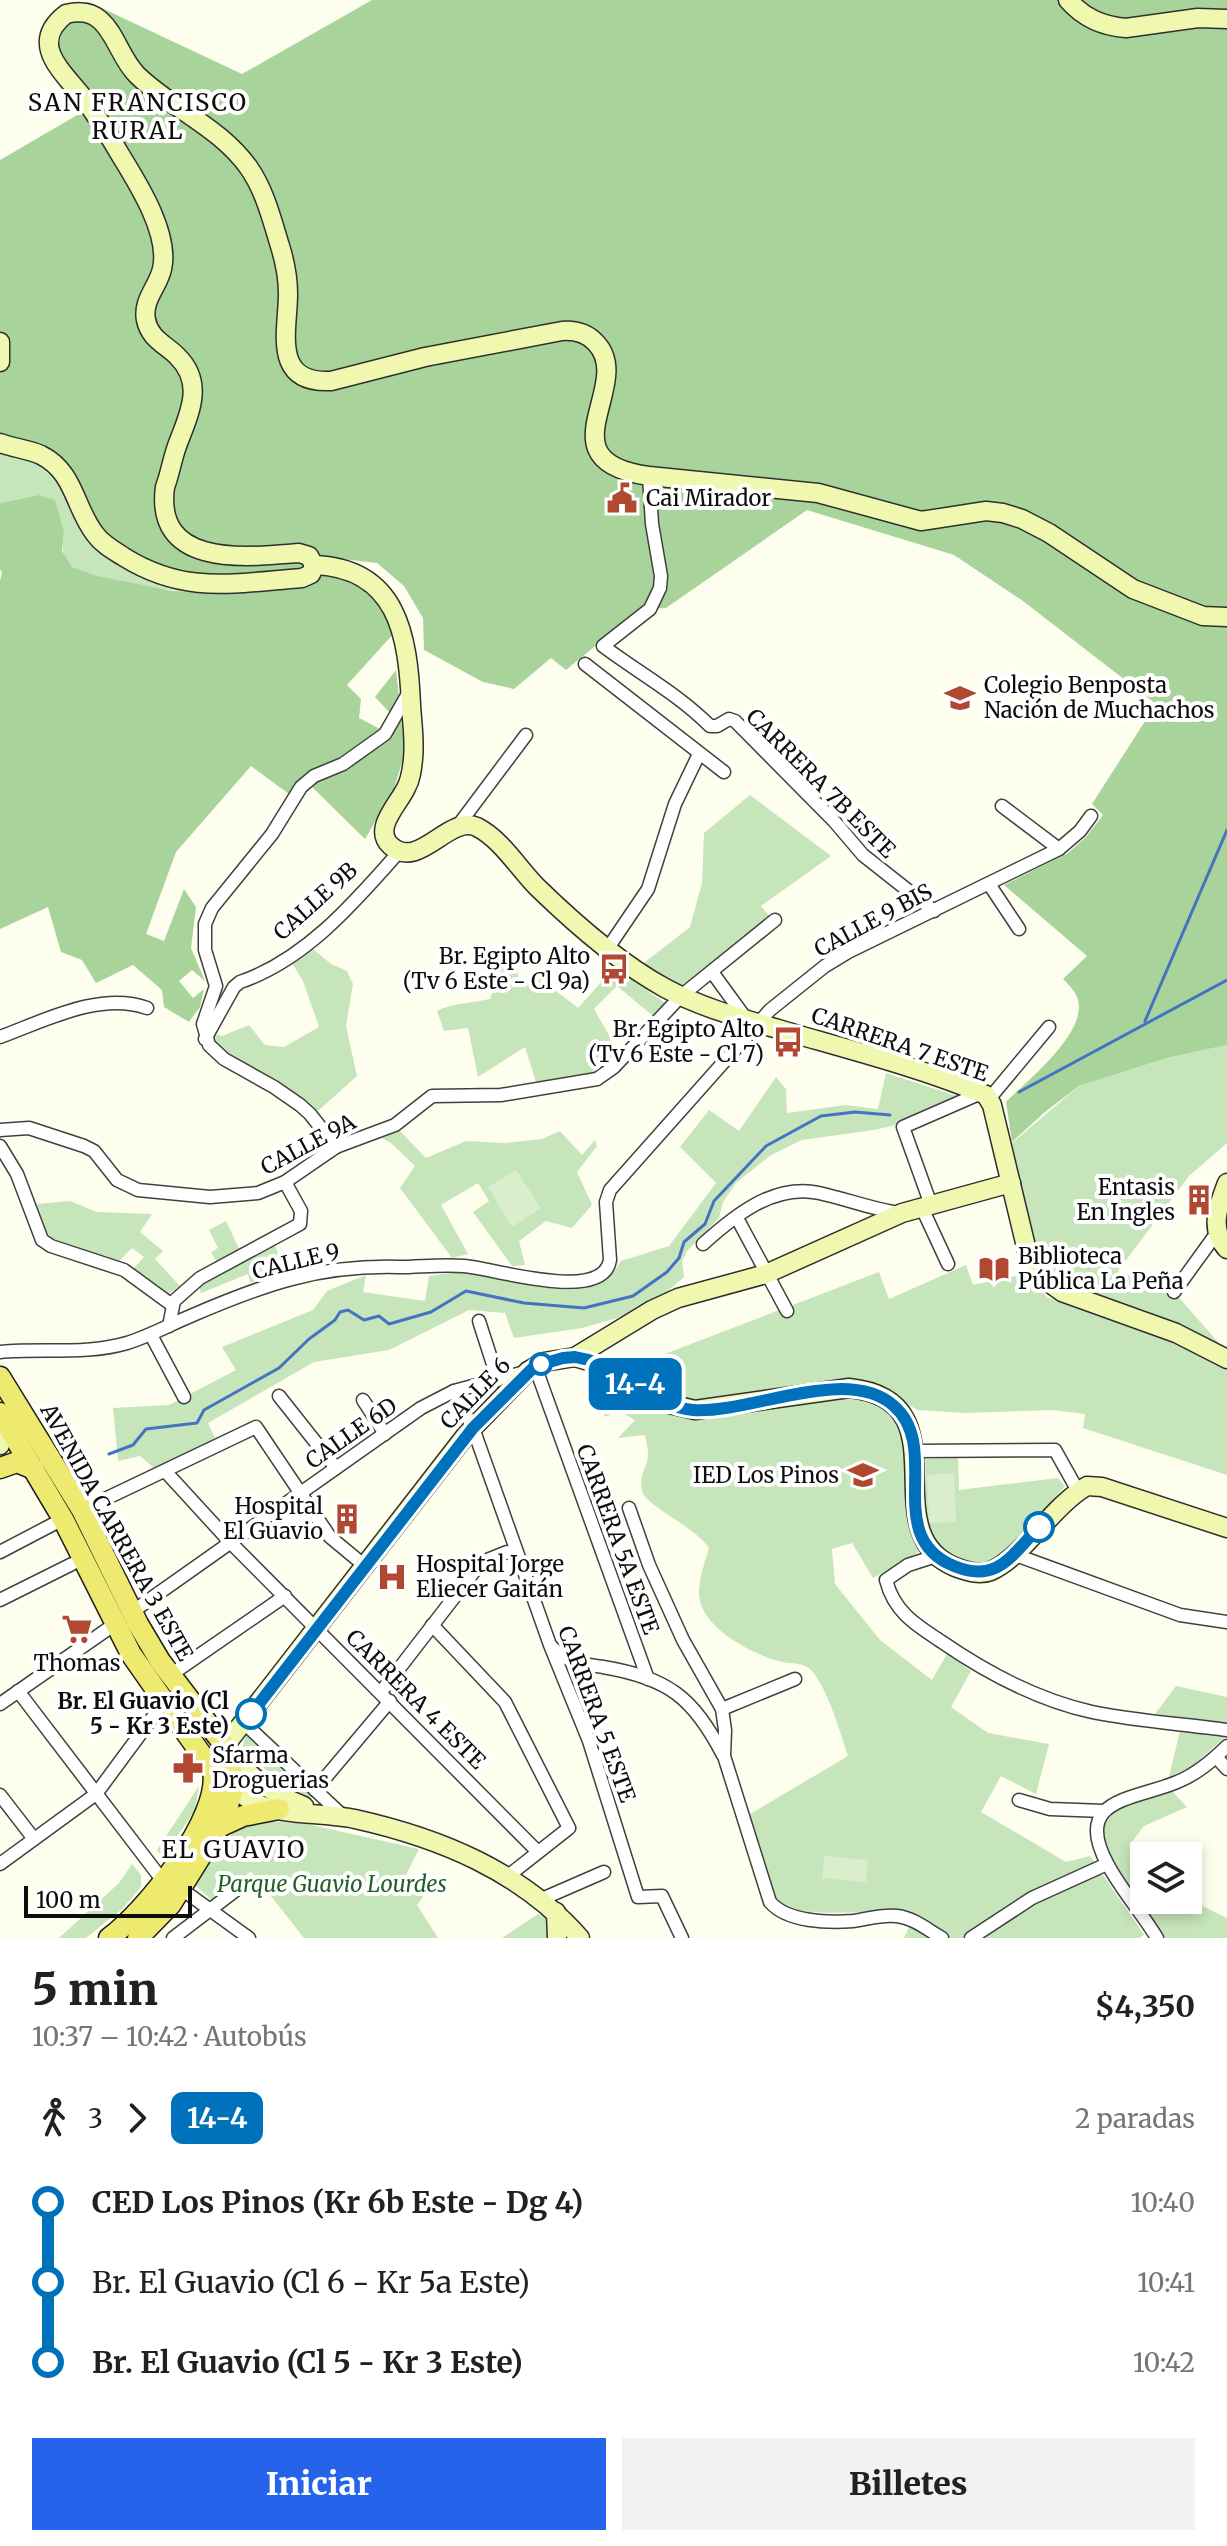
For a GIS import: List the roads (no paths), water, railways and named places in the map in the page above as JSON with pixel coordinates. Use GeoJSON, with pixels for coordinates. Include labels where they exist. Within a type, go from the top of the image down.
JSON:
{"type":"FeatureCollection","features":[{"type":"Feature","properties":{"kind":"main road","name":"AVENIDA CARRERA 3 ESTE"},"geometry":{"type":"LineString","coordinates":[[4,1384],[124,1618],[225,1746]]}},
{"type":"Feature","properties":{"kind":"main road","name":"AVENIDA CARRERA 3 ESTE"},"geometry":{"type":"LineString","coordinates":[[2,1416],[34,1469],[73,1515]]}},
{"type":"Feature","properties":{"kind":"main road"},"geometry":{"type":"LineString","coordinates":[[0,1468],[17,1462],[34,1469]]}},
{"type":"Feature","properties":{"kind":"main road","name":"AVENIDA CARRERA 3 ESTE"},"geometry":{"type":"LineString","coordinates":[[124,1618],[131,1654],[210,1765]]}},
{"type":"Feature","properties":{"kind":"main road"},"geometry":{"type":"LineString","coordinates":[[109,1938],[172,1884],[219,1827],[230,1805],[233,1785],[225,1746]]}},
{"type":"Feature","properties":{"kind":"main road"},"geometry":{"type":"LineString","coordinates":[[138,1938],[171,1904],[172,1884],[206,1813],[214,1785],[210,1765]]}},
{"type":"Feature","properties":{"kind":"main road"},"geometry":{"type":"LineString","coordinates":[[219,1827],[243,1816],[279,1809]]}},
{"type":"Feature","properties":{"kind":"street"},"geometry":{"type":"LineString","coordinates":[[1068,0],[1086,17],[1114,27],[1198,18],[1227,19]]}},
{"type":"Feature","properties":{"kind":"street"},"geometry":{"type":"LineString","coordinates":[[0,443],[33,452],[57,466],[69,480],[95,534],[106,546],[145,570],[172,580],[202,585],[302,578],[311,574],[314,565],[309,556],[299,553],[232,557],[200,550],[173,531],[167,519],[165,487],[192,406],[192,382],[182,361],[155,338],[146,322],[147,303],[164,259],[157,227],[121,156],[84,99],[52,59],[49,48],[52,29],[66,14],[87,13],[101,20],[125,61],[138,76],[229,143],[249,168],[264,198],[281,250],[288,291],[285,347],[289,360],[298,371],[310,378],[331,381],[425,357],[575,331],[593,339],[607,362],[607,375],[594,430],[597,447],[604,458],[616,467],[649,476],[818,493],[921,521],[986,511],[1003,513],[1049,533],[1133,589],[1203,616],[1227,617]]}},
{"type":"Feature","properties":{"kind":"street"},"geometry":{"type":"LineString","coordinates":[[0,342],[0,362]]}},
{"type":"Feature","properties":{"kind":"street","name":"CARRERA 7B ESTE"},"geometry":{"type":"LineString","coordinates":[[649,476],[660,588],[650,609],[603,646],[689,705],[710,726],[717,726],[729,719],[737,723],[834,821],[863,855],[934,911]]}},
{"type":"Feature","properties":{"kind":"street"},"geometry":{"type":"LineString","coordinates":[[314,565],[351,570],[370,582],[384,596],[400,626],[411,690],[414,754],[406,788],[386,821],[383,833],[388,844],[398,853]]}},
{"type":"Feature","properties":{"kind":"street"},"geometry":{"type":"LineString","coordinates":[[585,664],[724,772]]}},
{"type":"Feature","properties":{"kind":"street"},"geometry":{"type":"LineString","coordinates":[[336,1147],[310,1114],[274,1087],[224,1059],[205,1039],[204,1019],[216,986],[204,941],[208,916],[272,834],[307,782],[343,764],[385,734],[411,690]]}},
{"type":"Feature","properties":{"kind":"street","name":"CALLE 9B"},"geometry":{"type":"LineString","coordinates":[[205,1039],[234,987],[284,962],[354,903],[398,853],[409,854],[457,827],[526,735]]}},
{"type":"Feature","properties":{"kind":"street"},"geometry":{"type":"LineString","coordinates":[[608,948],[648,889],[675,804],[699,754]]}},
{"type":"Feature","properties":{"kind":"street"},"geometry":{"type":"LineString","coordinates":[[1002,806],[1059,849]]}},
{"type":"Feature","properties":{"kind":"street","name":"CALLE 9 BIS"},"geometry":{"type":"LineString","coordinates":[[608,1269],[606,1202],[614,1184],[752,1022],[825,966],[1059,849],[1080,831],[1091,816]]}},
{"type":"Feature","properties":{"kind":"street","name":"CARRERA 7 ESTE"},"geometry":{"type":"LineString","coordinates":[[457,827],[468,824],[483,831],[548,898],[649,979],[681,996],[752,1022],[897,1064],[985,1096],[1028,1255],[1035,1270],[1047,1283],[1062,1292],[1176,1333],[1227,1359]]}},
{"type":"Feature","properties":{"kind":"street"},"geometry":{"type":"LineString","coordinates":[[989,884],[1019,929]]}},
{"type":"Feature","properties":{"kind":"street","name":"CALLE 9A"},"geometry":{"type":"LineString","coordinates":[[0,1130],[29,1128],[84,1146],[98,1156],[117,1180],[151,1193],[225,1197],[258,1193],[285,1182],[336,1147],[395,1125],[437,1095],[489,1096],[597,1079],[614,1067],[681,996],[775,920]]}},
{"type":"Feature","properties":{"kind":"street"},"geometry":{"type":"LineString","coordinates":[[712,972],[752,1022]]}},
{"type":"Feature","properties":{"kind":"street"},"geometry":{"type":"LineString","coordinates":[[0,1037],[69,1012],[103,1004],[123,1002],[147,1008]]}},
{"type":"Feature","properties":{"kind":"street"},"geometry":{"type":"LineString","coordinates":[[948,1264],[926,1206],[903,1127],[985,1096],[1049,1027]]}},
{"type":"Feature","properties":{"kind":"street"},"geometry":{"type":"LineString","coordinates":[[0,1146],[20,1182],[42,1240],[51,1246],[124,1270],[172,1305]]}},
{"type":"Feature","properties":{"kind":"street"},"geometry":{"type":"LineString","coordinates":[[169,1326],[172,1305],[183,1291],[213,1270],[298,1226],[301,1211],[285,1182]]}},
{"type":"Feature","properties":{"kind":"street","name":"CALLE 6"},"geometry":{"type":"LineString","coordinates":[[210,1765],[473,1428],[532,1369],[553,1360],[575,1357],[664,1304],[766,1274],[902,1213],[1011,1183]]}},
{"type":"Feature","properties":{"kind":"street"},"geometry":{"type":"LineString","coordinates":[[1174,1292],[1222,1241],[1217,1216],[1227,1183]]}},
{"type":"Feature","properties":{"kind":"street"},"geometry":{"type":"LineString","coordinates":[[703,1244],[766,1198],[782,1192],[796,1190],[822,1194],[902,1213]]}},
{"type":"Feature","properties":{"kind":"street"},"geometry":{"type":"LineString","coordinates":[[737,1218],[787,1311]]}},
{"type":"Feature","properties":{"kind":"street","name":"CALLE 9"},"geometry":{"type":"LineString","coordinates":[[0,1352],[124,1344],[256,1290],[330,1269],[466,1266],[554,1282],[589,1279],[608,1269]]}},
{"type":"Feature","properties":{"kind":"street"},"geometry":{"type":"LineString","coordinates":[[479,1321],[498,1380]]}},
{"type":"Feature","properties":{"kind":"street"},"geometry":{"type":"LineString","coordinates":[[151,1335],[184,1397]]}},
{"type":"Feature","properties":{"kind":"street"},"geometry":{"type":"LineString","coordinates":[[575,1357],[602,1365],[670,1404],[695,1410],[839,1389],[872,1392],[895,1406],[910,1427],[915,1451],[917,1523],[923,1541],[936,1556],[964,1570],[983,1573],[1000,1565],[1087,1486],[1102,1487],[1227,1528]]}},
{"type":"Feature","properties":{"kind":"street","name":"CALLE 6D"},"geometry":{"type":"LineString","coordinates":[[0,1704],[428,1404],[454,1391],[532,1369]]}},
{"type":"Feature","properties":{"kind":"street","name":"CARRERA 5A ESTE"},"geometry":{"type":"LineString","coordinates":[[532,1369],[648,1679]]}},
{"type":"Feature","properties":{"kind":"street"},"geometry":{"type":"LineString","coordinates":[[0,1445],[4,1384]]}},
{"type":"Feature","properties":{"kind":"street","name":"CARRERA 5 ESTE"},"geometry":{"type":"LineString","coordinates":[[454,1391],[473,1428],[550,1645],[589,1741],[638,1897],[662,1896],[682,1938]]}},
{"type":"Feature","properties":{"kind":"street"},"geometry":{"type":"LineString","coordinates":[[279,1396],[336,1468]]}},
{"type":"Feature","properties":{"kind":"street"},"geometry":{"type":"LineString","coordinates":[[363,1400],[385,1434]]}},
{"type":"Feature","properties":{"kind":"street"},"geometry":{"type":"LineString","coordinates":[[0,1552],[256,1427],[330,1537],[365,1566]]}},
{"type":"Feature","properties":{"kind":"street"},"geometry":{"type":"LineString","coordinates":[[915,1451],[1055,1450],[1078,1491]]}},
{"type":"Feature","properties":{"kind":"street","name":"CARRERA 4 ESTE"},"geometry":{"type":"LineString","coordinates":[[165,1471],[231,1543],[538,1852]]}},
{"type":"Feature","properties":{"kind":"street"},"geometry":{"type":"LineString","coordinates":[[629,1508],[649,1565],[683,1640],[722,1709],[725,1723],[724,1756]]}},
{"type":"Feature","properties":{"kind":"street"},"geometry":{"type":"LineString","coordinates":[[315,1790],[385,1696],[432,1625],[476,1569],[487,1560],[507,1552]]}},
{"type":"Feature","properties":{"kind":"street"},"geometry":{"type":"LineString","coordinates":[[1013,1554],[1180,1615],[1227,1622]]}},
{"type":"Feature","properties":{"kind":"street"},"geometry":{"type":"LineString","coordinates":[[936,1556],[908,1565],[886,1580],[896,1606],[909,1620],[979,1668],[1043,1696],[1092,1712],[1227,1730]]}},
{"type":"Feature","properties":{"kind":"street"},"geometry":{"type":"LineString","coordinates":[[0,1600],[72,1564]]}},
{"type":"Feature","properties":{"kind":"street"},"geometry":{"type":"LineString","coordinates":[[169,1676],[285,1596]]}},
{"type":"Feature","properties":{"kind":"street"},"geometry":{"type":"LineString","coordinates":[[432,1625],[505,1702],[569,1828],[508,1876]]}},
{"type":"Feature","properties":{"kind":"street"},"geometry":{"type":"LineString","coordinates":[[550,1645],[561,1656],[575,1663],[648,1679],[678,1694],[695,1709],[724,1756],[765,1892],[773,1906],[786,1914],[830,1921],[901,1916],[942,1938]]}},
{"type":"Feature","properties":{"kind":"street"},"geometry":{"type":"LineString","coordinates":[[722,1709],[795,1679]]}},
{"type":"Feature","properties":{"kind":"street"},"geometry":{"type":"LineString","coordinates":[[18,1691],[96,1794],[172,1884],[249,1938]]}},
{"type":"Feature","properties":{"kind":"street"},"geometry":{"type":"LineString","coordinates":[[0,1864],[96,1794],[164,1702]]}},
{"type":"Feature","properties":{"kind":"street"},"geometry":{"type":"LineString","coordinates":[[244,1723],[315,1790],[336,1816]]}},
{"type":"Feature","properties":{"kind":"street"},"geometry":{"type":"LineString","coordinates":[[225,1746],[249,1775],[272,1792],[336,1816],[428,1841],[508,1876],[549,1906],[580,1938]]}},
{"type":"Feature","properties":{"kind":"street"},"geometry":{"type":"LineString","coordinates":[[1157,1938],[1107,1864],[1097,1835],[1098,1823],[1104,1811],[1118,1800],[1185,1779],[1206,1767],[1227,1746]]}},
{"type":"Feature","properties":{"kind":"street"},"geometry":{"type":"LineString","coordinates":[[1216,1757],[1227,1769]]}},
{"type":"Feature","properties":{"kind":"street","name":"AVENIDA CARRERA 3 ESTE"},"geometry":{"type":"LineString","coordinates":[[210,1765],[260,1806],[336,1816]]}},
{"type":"Feature","properties":{"kind":"street"},"geometry":{"type":"LineString","coordinates":[[0,1795],[34,1839]]}},
{"type":"Feature","properties":{"kind":"street"},"geometry":{"type":"LineString","coordinates":[[1019,1800],[1050,1809],[1104,1811]]}},
{"type":"Feature","properties":{"kind":"street"},"geometry":{"type":"LineString","coordinates":[[971,1938],[1032,1898],[1107,1864]]}},
{"type":"Feature","properties":{"kind":"street"},"geometry":{"type":"LineString","coordinates":[[549,1906],[604,1872]]}},
{"type":"Feature","properties":{"kind":"street"},"geometry":{"type":"LineString","coordinates":[[173,1938],[244,1884]]}},
{"type":"Feature","properties":{"kind":"street"},"geometry":{"type":"LineString","coordinates":[[549,1906],[557,1938]]}},
{"type":"Feature","properties":{"kind":"waterway"},"geometry":{"type":"LineString","coordinates":[[1145,1021],[1227,830]]}},
{"type":"Feature","properties":{"kind":"waterway"},"geometry":{"type":"LineString","coordinates":[[1019,1092],[1227,980]]}},
{"type":"Feature","properties":{"kind":"waterway"},"geometry":{"type":"LineString","coordinates":[[109,1454],[133,1445],[146,1429],[197,1423],[204,1410],[279,1368],[309,1339],[335,1320],[340,1312],[348,1310],[364,1320],[379,1316],[389,1324],[431,1312],[466,1291],[524,1303],[584,1308],[633,1296],[667,1272],[679,1258],[684,1242],[705,1224],[714,1201],[766,1146],[821,1116],[855,1112],[890,1115]]}},
{"type":"Feature","properties":{"kind":"place","name":"Cai Mirador"},"geometry":{"type":"Point","coordinates":[622,498]}},
{"type":"Feature","properties":{"kind":"place","name":"Colegio Benposta Nación de Muchachos"},"geometry":{"type":"Point","coordinates":[960,698]}},
{"type":"Feature","properties":{"kind":"place","name":"Br. Egipto Alto (Tv 6 Este - Cl 9a)"},"geometry":{"type":"Point","coordinates":[614,969]}},
{"type":"Feature","properties":{"kind":"place","name":"Br. Egipto Alto (Tv 6 Este - Cl 7)"},"geometry":{"type":"Point","coordinates":[788,1042]}},
{"type":"Feature","properties":{"kind":"place","name":"Entasis En Ingles"},"geometry":{"type":"Point","coordinates":[1199,1200]}},
{"type":"Feature","properties":{"kind":"place","name":"Biblioteca Pública La Peña"},"geometry":{"type":"Point","coordinates":[994,1269]}},
{"type":"Feature","properties":{"kind":"place","name":"IED Los Pinos"},"geometry":{"type":"Point","coordinates":[863,1475]}},
{"type":"Feature","properties":{"kind":"place","name":"Hospital El Guavio"},"geometry":{"type":"Point","coordinates":[347,1519]}},
{"type":"Feature","properties":{"kind":"place","name":"Hospital Jorge Eliecer Gaitán"},"geometry":{"type":"Point","coordinates":[392,1577]}},
{"type":"Feature","properties":{"kind":"place","name":"Thomas"},"geometry":{"type":"Point","coordinates":[77,1629]}},
{"type":"Feature","properties":{"kind":"place","name":"Br. El Guavio (Cl 5 - Kr 3 Este)"},"geometry":{"type":"Point","coordinates":[251,1714]}},
{"type":"Feature","properties":{"kind":"place","name":"Sfarma Droguerias"},"geometry":{"type":"Point","coordinates":[188,1768]}},
{"type":"Feature","properties":{"kind":"district","name":"SAN FRANCISCO RURAL"},"geometry":{"type":"Point","coordinates":[138,116]}},
{"type":"Feature","properties":{"kind":"district","name":"EL GUAVIO"},"geometry":{"type":"Point","coordinates":[234,1849]}},
{"type":"Feature","properties":{"kind":"park label","name":"Parque Guavio Lourdes"},"geometry":{"type":"Point","coordinates":[332,1884]}}]}
